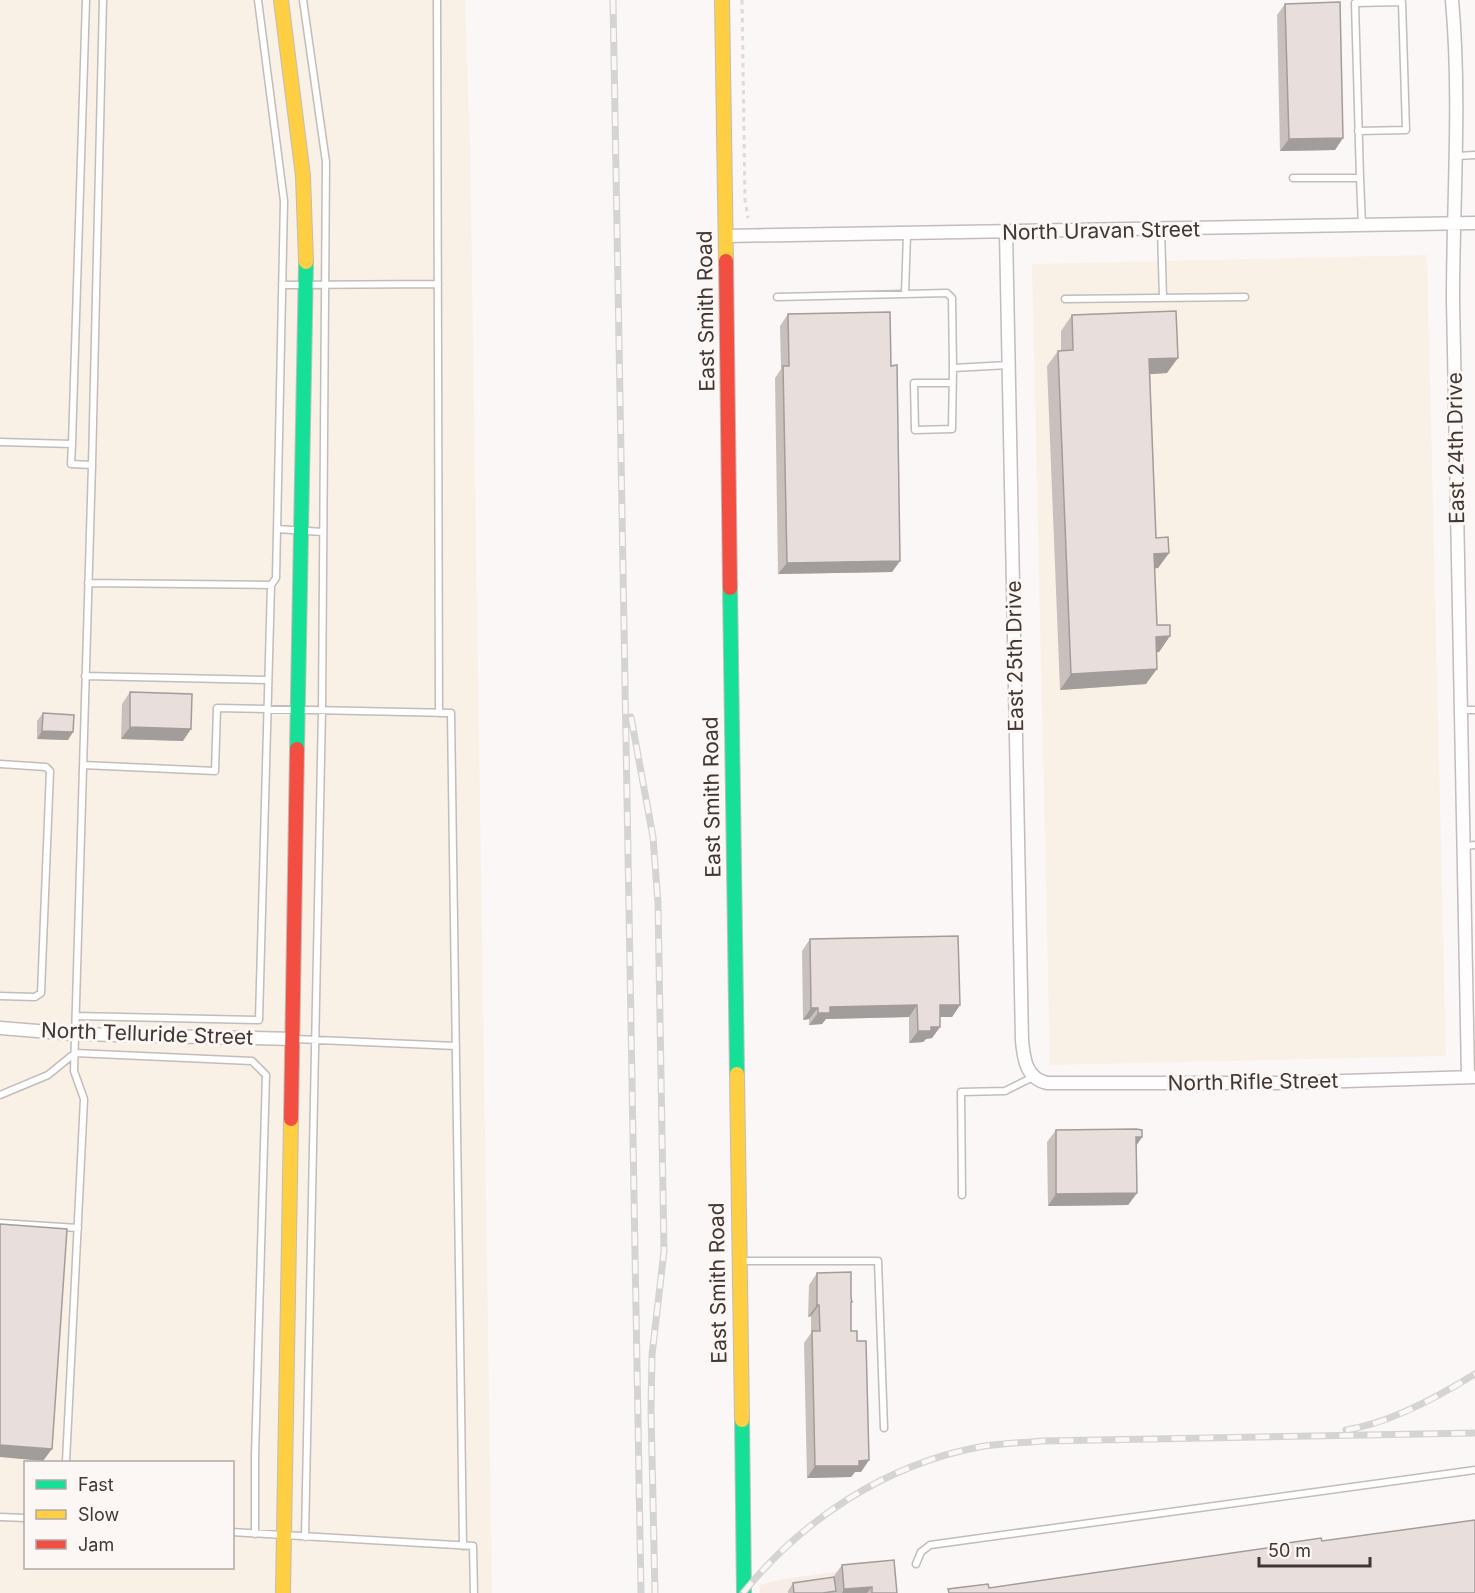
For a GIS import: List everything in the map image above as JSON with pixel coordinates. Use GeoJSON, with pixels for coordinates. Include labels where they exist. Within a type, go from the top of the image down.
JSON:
{"type":"FeatureCollection","features":[{"type":"Feature","properties":{"kind":"street"},"geometry":{"type":"LineString","coordinates":[[280,0],[305,180],[300,710],[284,1593]]}},
{"type":"Feature","properties":{"kind":"street","name":"East Smith Road"},"geometry":{"type":"LineString","coordinates":[[722,0],[744,1593]]}},
{"type":"Feature","properties":{"kind":"street","name":"East 24th Drive"},"geometry":{"type":"LineString","coordinates":[[1452,0],[1455,32],[1457,156],[1453,224],[1460,710],[1469,845],[1472,1077]]}},
{"type":"Feature","properties":{"kind":"street","name":"North Uravan Street"},"geometry":{"type":"LineString","coordinates":[[726,236],[1475,223]]}},
{"type":"Feature","properties":{"kind":"street","name":"East 25th Drive"},"geometry":{"type":"LineString","coordinates":[[1006,232],[1022,1041],[1024,1059],[1033,1077]]}},
{"type":"Feature","properties":{"kind":"street","name":"North Telluride Street"},"geometry":{"type":"LineString","coordinates":[[0,1028],[75,1034],[294,1039]]}},
{"type":"Feature","properties":{"kind":"street","name":"North Rifle Street"},"geometry":{"type":"LineString","coordinates":[[1033,1077],[1047,1083],[1280,1083],[1472,1077]]}},
{"type":"Feature","properties":{"kind":"lane"},"geometry":{"type":"LineString","coordinates":[[86,0],[71,464],[92,465]]}},
{"type":"Feature","properties":{"kind":"lane"},"geometry":{"type":"LineString","coordinates":[[66,1461],[84,1099],[74,1071],[103,0]]}},
{"type":"Feature","properties":{"kind":"lane"},"geometry":{"type":"LineString","coordinates":[[76,1016],[259,1020],[271,585],[276,578],[284,201],[258,0]]}},
{"type":"Feature","properties":{"kind":"lane"},"geometry":{"type":"LineString","coordinates":[[303,0],[326,162],[322,710],[304,1537]]}},
{"type":"Feature","properties":{"kind":"lane"},"geometry":{"type":"LineString","coordinates":[[437,0],[439,712]]}},
{"type":"Feature","properties":{"kind":"lane"},"geometry":{"type":"LineString","coordinates":[[1358,131],[1406,130],[1402,2],[1355,3],[1359,178],[1362,226]]}},
{"type":"Feature","properties":{"kind":"lane"},"geometry":{"type":"LineString","coordinates":[[1457,156],[1475,155]]}},
{"type":"Feature","properties":{"kind":"lane"},"geometry":{"type":"LineString","coordinates":[[1293,178],[1359,178]]}},
{"type":"Feature","properties":{"kind":"lane"},"geometry":{"type":"LineString","coordinates":[[1161,230],[1163,298]]}},
{"type":"Feature","properties":{"kind":"lane"},"geometry":{"type":"LineString","coordinates":[[905,294],[907,234]]}},
{"type":"Feature","properties":{"kind":"lane"},"geometry":{"type":"LineString","coordinates":[[282,285],[438,284]]}},
{"type":"Feature","properties":{"kind":"lane"},"geometry":{"type":"LineString","coordinates":[[777,297],[947,293],[952,298],[953,368],[952,429],[915,430],[914,383],[952,383]]}},
{"type":"Feature","properties":{"kind":"lane"},"geometry":{"type":"LineString","coordinates":[[1065,299],[1245,297]]}},
{"type":"Feature","properties":{"kind":"lane"},"geometry":{"type":"LineString","coordinates":[[953,368],[1009,365]]}},
{"type":"Feature","properties":{"kind":"lane"},"geometry":{"type":"LineString","coordinates":[[0,442],[72,444]]}},
{"type":"Feature","properties":{"kind":"lane"},"geometry":{"type":"LineString","coordinates":[[277,529],[323,532]]}},
{"type":"Feature","properties":{"kind":"lane"},"geometry":{"type":"LineString","coordinates":[[88,584],[271,585]]}},
{"type":"Feature","properties":{"kind":"lane"},"geometry":{"type":"LineString","coordinates":[[85,676],[268,680]]}},
{"type":"Feature","properties":{"kind":"lane"},"geometry":{"type":"LineString","coordinates":[[82,765],[215,771],[217,708],[451,713],[463,1546]]}},
{"type":"Feature","properties":{"kind":"lane"},"geometry":{"type":"LineString","coordinates":[[1460,710],[1475,710]]}},
{"type":"Feature","properties":{"kind":"lane"},"geometry":{"type":"LineString","coordinates":[[0,764],[46,766],[50,771],[41,993],[35,997],[0,996]]}},
{"type":"Feature","properties":{"kind":"lane"},"geometry":{"type":"LineString","coordinates":[[294,1039],[456,1046]]}},
{"type":"Feature","properties":{"kind":"lane"},"geometry":{"type":"LineString","coordinates":[[0,1095],[48,1075],[75,1053],[252,1061],[266,1075],[255,1456],[255,1534]]}},
{"type":"Feature","properties":{"kind":"lane"},"geometry":{"type":"LineString","coordinates":[[962,1195],[961,1092],[1005,1092],[1033,1077]]}},
{"type":"Feature","properties":{"kind":"lane"},"geometry":{"type":"LineString","coordinates":[[0,1222],[78,1228]]}},
{"type":"Feature","properties":{"kind":"lane"},"geometry":{"type":"LineString","coordinates":[[739,1261],[878,1261],[884,1428]]}},
{"type":"Feature","properties":{"kind":"lane"},"geometry":{"type":"LineString","coordinates":[[916,1564],[921,1552],[930,1545],[1475,1470]]}},
{"type":"Feature","properties":{"kind":"lane"},"geometry":{"type":"LineString","coordinates":[[0,1517],[24,1518]]}},
{"type":"Feature","properties":{"kind":"lane"},"geometry":{"type":"LineString","coordinates":[[234,1532],[473,1546],[474,1593]]}},
{"type":"Feature","properties":{"kind":"path"},"geometry":{"type":"LineString","coordinates":[[742,0],[745,200],[748,218]]}},
{"type":"Feature","properties":{"kind":"shaded area"},"geometry":{"type":"Polygon","coordinates":[[[0,0],[465,0],[470,144],[492,1593],[0,1593],[0,0]]]}},
{"type":"Feature","properties":{"kind":"shaded area"},"geometry":{"type":"Polygon","coordinates":[[[1427,255],[1446,1056],[1050,1065],[1032,264],[1427,255]]]}},
{"type":"Feature","properties":{"kind":"shaded area"},"geometry":{"type":"Polygon","coordinates":[[[889,1564],[893,1593],[760,1593],[760,1585],[778,1580],[889,1564]]]}},
{"type":"Feature","properties":{"kind":"building"},"geometry":{"type":"Polygon","coordinates":[[[1340,2],[1343,138],[1289,139],[1285,4],[1340,2]]]}},
{"type":"Feature","properties":{"kind":"building"},"geometry":{"type":"Polygon","coordinates":[[[1176,311],[1178,358],[1149,359],[1156,538],[1168,537],[1169,553],[1154,554],[1157,625],[1170,625],[1170,636],[1156,637],[1157,669],[1071,674],[1058,351],[1073,350],[1072,315],[1176,311]]]}},
{"type":"Feature","properties":{"kind":"building"},"geometry":{"type":"Polygon","coordinates":[[[890,312],[891,366],[897,365],[900,561],[787,563],[783,366],[789,366],[788,314],[890,312]]]}},
{"type":"Feature","properties":{"kind":"building"},"geometry":{"type":"Polygon","coordinates":[[[130,692],[192,694],[191,729],[130,727],[130,692]]]}},
{"type":"Feature","properties":{"kind":"building"},"geometry":{"type":"Polygon","coordinates":[[[43,713],[74,715],[73,732],[42,731],[43,713]]]}},
{"type":"Feature","properties":{"kind":"building"},"geometry":{"type":"Polygon","coordinates":[[[958,936],[960,1005],[940,1005],[940,1027],[931,1027],[931,1031],[918,1031],[917,1005],[830,1007],[830,1013],[818,1013],[818,1008],[811,1008],[810,939],[958,936]]]}},
{"type":"Feature","properties":{"kind":"building"},"geometry":{"type":"Polygon","coordinates":[[[1056,1130],[1142,1130],[1142,1137],[1136,1137],[1137,1193],[1056,1194],[1056,1130]]]}},
{"type":"Feature","properties":{"kind":"building"},"geometry":{"type":"Polygon","coordinates":[[[0,1224],[67,1229],[52,1449],[0,1445],[0,1224]]]}},
{"type":"Feature","properties":{"kind":"building"},"geometry":{"type":"Polygon","coordinates":[[[851,1272],[851,1331],[857,1331],[857,1341],[866,1341],[869,1460],[859,1461],[859,1466],[815,1466],[812,1331],[820,1331],[817,1273],[851,1272]]]}},
{"type":"Feature","properties":{"kind":"building"},"geometry":{"type":"Polygon","coordinates":[[[1475,1520],[1475,1593],[949,1593],[948,1589],[988,1584],[989,1588],[1281,1546],[1281,1544],[1321,1538],[1322,1541],[1475,1520]]]}},
{"type":"Feature","properties":{"kind":"building"},"geometry":{"type":"Polygon","coordinates":[[[894,1560],[897,1593],[872,1593],[872,1587],[844,1589],[842,1565],[894,1560]]]}},
{"type":"Feature","properties":{"kind":"building"},"geometry":{"type":"Polygon","coordinates":[[[834,1577],[836,1591],[794,1593],[793,1583],[834,1577]]]}},
{"type":"Feature","properties":{"kind":"railway"},"geometry":{"type":"LineString","coordinates":[[613,0],[641,1593]]}},
{"type":"Feature","properties":{"kind":"railway"},"geometry":{"type":"LineString","coordinates":[[631,717],[653,837],[658,903],[664,1251],[652,1355],[655,1593]]}},
{"type":"Feature","properties":{"kind":"railway"},"geometry":{"type":"LineString","coordinates":[[1346,1430],[1380,1422],[1430,1400],[1475,1374]]}},
{"type":"Feature","properties":{"kind":"railway"},"geometry":{"type":"LineString","coordinates":[[743,1593],[792,1542],[848,1499],[911,1467],[944,1455],[979,1447],[1043,1441],[1475,1433]]}},
{"type":"Feature","properties":{"kind":"traffic: fast"},"geometry":{"type":"LineString","coordinates":[[297,749],[306,262]]}},
{"type":"Feature","properties":{"kind":"traffic: fast"},"geometry":{"type":"LineString","coordinates":[[730,588],[737,1074]]}},
{"type":"Feature","properties":{"kind":"traffic: fast"},"geometry":{"type":"LineString","coordinates":[[742,1420],[744,1593]]}},
{"type":"Feature","properties":{"kind":"traffic: slow"},"geometry":{"type":"LineString","coordinates":[[281,0],[303,176],[306,262]]}},
{"type":"Feature","properties":{"kind":"traffic: slow"},"geometry":{"type":"LineString","coordinates":[[722,0],[726,261]]}},
{"type":"Feature","properties":{"kind":"traffic: slow"},"geometry":{"type":"LineString","coordinates":[[737,1074],[742,1420]]}},
{"type":"Feature","properties":{"kind":"traffic: slow"},"geometry":{"type":"LineString","coordinates":[[283,1593],[291,1119]]}},
{"type":"Feature","properties":{"kind":"traffic: jam"},"geometry":{"type":"LineString","coordinates":[[726,261],[730,588]]}},
{"type":"Feature","properties":{"kind":"traffic: jam"},"geometry":{"type":"LineString","coordinates":[[291,1119],[297,749]]}}]}
